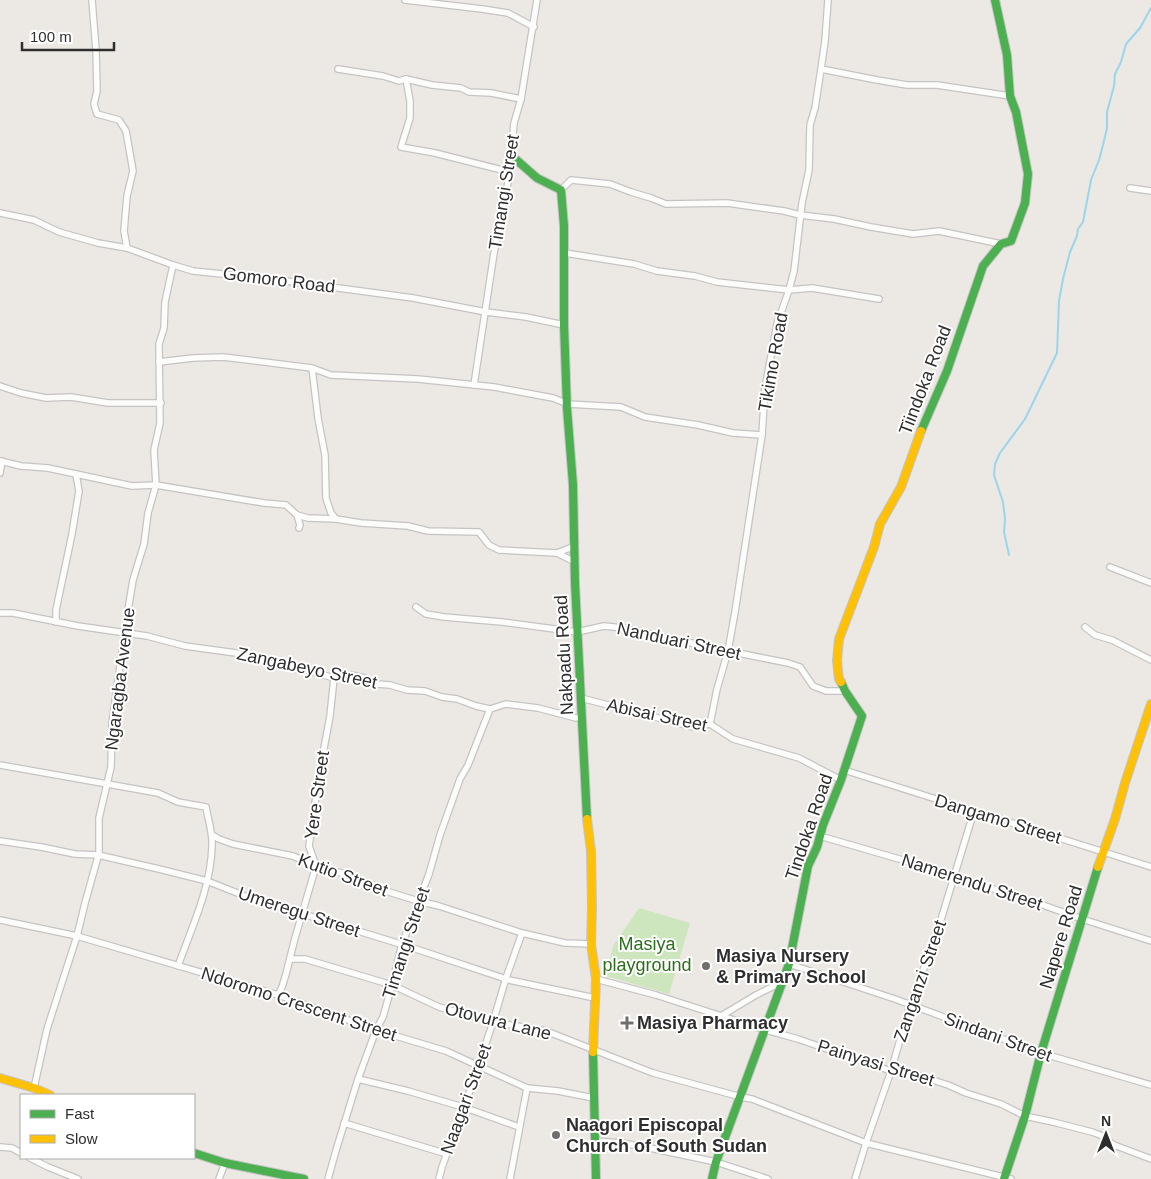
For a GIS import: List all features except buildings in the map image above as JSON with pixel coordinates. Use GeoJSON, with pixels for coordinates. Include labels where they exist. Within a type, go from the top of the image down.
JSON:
{"type":"FeatureCollection","features":[{"type":"Feature","properties":{"kind":"street"},"geometry":{"type":"LineString","coordinates":[[92,0],[97,91],[94,104],[97,114],[119,120],[126,131],[133,171],[124,232],[128,248]]}},
{"type":"Feature","properties":{"kind":"street"},"geometry":{"type":"LineString","coordinates":[[404,0],[482,8],[508,13],[534,27]]}},
{"type":"Feature","properties":{"kind":"street","name":"Timangi Street"},"geometry":{"type":"LineString","coordinates":[[474,385],[494,253],[510,172],[514,128],[534,27],[537,0]]}},
{"type":"Feature","properties":{"kind":"street","name":"Tikimo Road"},"geometry":{"type":"LineString","coordinates":[[710,724],[717,689],[728,651],[762,435],[765,388],[777,324],[794,271],[800,215],[809,170],[810,125],[815,108],[825,41],[828,0]]}},
{"type":"Feature","properties":{"kind":"street","name":"Tiindoka Road"},"geometry":{"type":"LineString","coordinates":[[844,770],[862,716],[845,692],[839,679],[837,661],[839,640],[874,546],[880,524],[901,487],[919,437],[947,371],[983,266],[1001,244],[1011,242],[1025,203],[1028,174],[1016,112],[1010,96],[1006,55],[995,0]]}},
{"type":"Feature","properties":{"kind":"street"},"geometry":{"type":"LineString","coordinates":[[821,68],[907,85],[937,86],[1010,96]]}},
{"type":"Feature","properties":{"kind":"street"},"geometry":{"type":"LineString","coordinates":[[338,69],[383,76],[398,81],[406,79],[432,85],[460,88],[469,92],[491,93],[521,98]]}},
{"type":"Feature","properties":{"kind":"street"},"geometry":{"type":"LineString","coordinates":[[406,79],[410,101],[410,118],[401,147],[435,153],[510,172]]}},
{"type":"Feature","properties":{"kind":"street"},"geometry":{"type":"LineString","coordinates":[[512,156],[537,178],[561,190],[570,180],[610,184],[666,204],[727,203],[834,219],[913,234],[939,231],[1001,244]]}},
{"type":"Feature","properties":{"kind":"street"},"geometry":{"type":"LineString","coordinates":[[1130,188],[1151,191]]}},
{"type":"Feature","properties":{"kind":"street","name":"Nakpadu Road"},"geometry":{"type":"LineString","coordinates":[[561,190],[565,253],[564,325],[573,485],[577,632],[586,815],[591,851],[591,944],[596,979],[593,1048],[596,1179]]}},
{"type":"Feature","properties":{"kind":"street","name":"Gomoro Road"},"geometry":{"type":"LineString","coordinates":[[0,213],[34,220],[59,232],[98,243],[128,248],[194,271],[271,279],[404,297],[564,325]]}},
{"type":"Feature","properties":{"kind":"street"},"geometry":{"type":"LineString","coordinates":[[565,253],[634,264],[657,271],[695,276],[717,282],[789,290],[812,288],[879,299]]}},
{"type":"Feature","properties":{"kind":"street","name":"Ngaragba Avenue"},"geometry":{"type":"LineString","coordinates":[[34,1088],[47,1028],[78,936],[99,853],[99,818],[111,767],[112,724],[124,632],[133,580],[144,544],[148,513],[156,485],[154,450],[160,423],[161,403],[159,344],[164,328],[165,302],[173,265]]}},
{"type":"Feature","properties":{"kind":"street"},"geometry":{"type":"LineString","coordinates":[[159,362],[223,357],[312,368],[331,375],[418,379],[494,387],[553,398],[568,404],[621,407],[645,417],[698,425],[733,433],[762,435]]}},
{"type":"Feature","properties":{"kind":"street"},"geometry":{"type":"LineString","coordinates":[[312,368],[325,455],[326,498],[330,513],[336,519]]}},
{"type":"Feature","properties":{"kind":"street"},"geometry":{"type":"LineString","coordinates":[[0,386],[46,398],[71,397],[108,403],[161,403]]}},
{"type":"Feature","properties":{"kind":"street"},"geometry":{"type":"LineString","coordinates":[[0,473],[1,461],[21,466],[48,468],[132,486],[156,485],[286,505],[298,514],[308,518],[408,526],[428,531],[479,532],[490,545],[499,550],[557,553],[575,562]]}},
{"type":"Feature","properties":{"kind":"street"},"geometry":{"type":"LineString","coordinates":[[56,622],[56,610],[79,491],[76,474]]}},
{"type":"Feature","properties":{"kind":"street"},"geometry":{"type":"LineString","coordinates":[[298,514],[300,526],[308,518]]}},
{"type":"Feature","properties":{"kind":"street"},"geometry":{"type":"LineString","coordinates":[[557,553],[575,546]]}},
{"type":"Feature","properties":{"kind":"street"},"geometry":{"type":"LineString","coordinates":[[1110,567],[1151,583]]}},
{"type":"Feature","properties":{"kind":"street","name":"Nanduari Street"},"geometry":{"type":"LineString","coordinates":[[416,607],[426,614],[444,617],[502,622],[577,632],[604,626],[623,628],[788,663],[800,668],[813,686],[826,690],[845,692]]}},
{"type":"Feature","properties":{"kind":"street","name":"Zangabeyo Street"},"geometry":{"type":"LineString","coordinates":[[0,614],[13,613],[56,622],[147,636],[185,646],[236,653],[272,664],[334,678],[350,675],[364,678],[377,684],[407,690],[425,691],[476,706],[490,708],[506,704],[538,708],[576,718],[582,716]]}},
{"type":"Feature","properties":{"kind":"street"},"geometry":{"type":"LineString","coordinates":[[1086,627],[1095,635],[1112,640],[1151,660]]}},
{"type":"Feature","properties":{"kind":"street","name":"Yere Street"},"geometry":{"type":"LineString","coordinates":[[278,995],[282,987],[316,866],[310,846],[334,678]]}},
{"type":"Feature","properties":{"kind":"street","name":"Abisai Street"},"geometry":{"type":"LineString","coordinates":[[581,698],[693,727],[710,724],[733,739],[799,758],[841,780]]}},
{"type":"Feature","properties":{"kind":"street","name":"Napere Road"},"geometry":{"type":"LineString","coordinates":[[1007,1178],[1041,1053],[1115,819],[1124,783],[1151,704]]}},
{"type":"Feature","properties":{"kind":"street","name":"Timangi Street"},"geometry":{"type":"LineString","coordinates":[[328,1179],[336,1147],[358,1079],[376,1030],[383,1017],[402,944],[460,779],[468,765],[490,708]]}},
{"type":"Feature","properties":{"kind":"street"},"geometry":{"type":"LineString","coordinates":[[0,765],[158,792],[178,802],[206,807],[212,835],[207,881],[178,966]]}},
{"type":"Feature","properties":{"kind":"street","name":"Tindoka Road"},"geometry":{"type":"LineString","coordinates":[[712,1179],[716,1162],[789,964],[808,866],[817,847],[823,825],[844,770]]}},
{"type":"Feature","properties":{"kind":"street","name":"Dangamo Street"},"geometry":{"type":"LineString","coordinates":[[844,770],[1151,868]]}},
{"type":"Feature","properties":{"kind":"street","name":"Zanganzi Street"},"geometry":{"type":"LineString","coordinates":[[855,1179],[891,1071],[910,1005],[936,936],[974,811]]}},
{"type":"Feature","properties":{"kind":"street","name":"Kutio Street"},"geometry":{"type":"LineString","coordinates":[[212,835],[233,844],[292,856],[316,866],[352,876],[389,892],[522,933],[565,943],[591,944]]}},
{"type":"Feature","properties":{"kind":"street","name":"Namerendu Street"},"geometry":{"type":"LineString","coordinates":[[820,836],[954,875],[1151,941]]}},
{"type":"Feature","properties":{"kind":"street","name":"Umeregu Street"},"geometry":{"type":"LineString","coordinates":[[0,841],[75,854],[98,856],[207,881],[245,896],[402,944],[509,980],[595,998]]}},
{"type":"Feature","properties":{"kind":"street","name":"Ndoromo Crescent Street"},"geometry":{"type":"LineString","coordinates":[[0,920],[78,936],[278,995],[376,1030],[446,1051],[527,1088],[558,1090],[594,1098]]}},
{"type":"Feature","properties":{"kind":"street","name":"Naagari Street"},"geometry":{"type":"LineString","coordinates":[[439,1179],[494,1022],[506,978],[522,933]]}},
{"type":"Feature","properties":{"kind":"street","name":"Otovura Lane"},"geometry":{"type":"LineString","coordinates":[[290,959],[305,959],[392,985],[439,1007],[494,1022],[546,1031],[653,1073],[752,1099],[866,1143],[1007,1178]]}},
{"type":"Feature","properties":{"kind":"street","name":"Sindani Street"},"geometry":{"type":"LineString","coordinates":[[789,964],[910,1005],[1041,1053],[1151,1085]]}},
{"type":"Feature","properties":{"kind":"street","name":"Painyasi Street"},"geometry":{"type":"LineString","coordinates":[[596,979],[656,995],[764,1030],[798,1038],[891,1071],[902,1070],[948,1085],[966,1094],[1001,1104],[1025,1116],[1092,1132],[1114,1145],[1151,1159]]}},
{"type":"Feature","properties":{"kind":"street"},"geometry":{"type":"LineString","coordinates":[[721,1016],[782,982]]}},
{"type":"Feature","properties":{"kind":"street"},"geometry":{"type":"LineString","coordinates":[[0,1078],[48,1094]]}},
{"type":"Feature","properties":{"kind":"street"},"geometry":{"type":"LineString","coordinates":[[358,1079],[463,1107],[519,1128]]}},
{"type":"Feature","properties":{"kind":"street"},"geometry":{"type":"LineString","coordinates":[[510,1179],[527,1088]]}},
{"type":"Feature","properties":{"kind":"street"},"geometry":{"type":"LineString","coordinates":[[344,1123],[447,1154]]}},
{"type":"Feature","properties":{"kind":"street"},"geometry":{"type":"LineString","coordinates":[[595,1141],[622,1143],[716,1162],[768,1179]]}},
{"type":"Feature","properties":{"kind":"street"},"geometry":{"type":"LineString","coordinates":[[0,1147],[12,1148],[20,1152]]}},
{"type":"Feature","properties":{"kind":"street"},"geometry":{"type":"LineString","coordinates":[[195,1153],[225,1163],[304,1179]]}},
{"type":"Feature","properties":{"kind":"street"},"geometry":{"type":"LineString","coordinates":[[32,1159],[78,1179]]}},
{"type":"Feature","properties":{"kind":"street"},"geometry":{"type":"LineString","coordinates":[[219,1179],[225,1163]]}},
{"type":"Feature","properties":{"kind":"green space","name":"Masiya playground"},"geometry":{"type":"Polygon","coordinates":[[[639,908],[690,923],[669,994],[606,976],[613,946],[639,908]]]}},
{"type":"Feature","properties":{"kind":"waterway"},"geometry":{"type":"LineString","coordinates":[[1009,555],[1004,532],[1003,502],[994,475],[995,464],[1000,453],[1025,419],[1057,353],[1059,301],[1063,279],[1078,229],[1083,222],[1091,180],[1103,145],[1107,128],[1107,112],[1115,74],[1121,62],[1126,44],[1140,28],[1151,8]]}},
{"type":"Feature","properties":{"kind":"traffic: fast"},"geometry":{"type":"LineString","coordinates":[[921,431],[947,371],[983,266],[1001,244],[1011,241],[1025,203],[1028,174],[1016,112],[1010,96],[1007,55],[995,0]]}},
{"type":"Feature","properties":{"kind":"traffic: fast"},"geometry":{"type":"LineString","coordinates":[[512,156],[537,178],[561,190],[564,226],[564,325],[567,408],[573,485],[575,583],[587,819]]}},
{"type":"Feature","properties":{"kind":"traffic: fast"},"geometry":{"type":"LineString","coordinates":[[712,1179],[716,1162],[789,964],[808,866],[817,847],[862,716],[841,682]]}},
{"type":"Feature","properties":{"kind":"traffic: fast"},"geometry":{"type":"LineString","coordinates":[[1004,1179],[1025,1116],[1041,1053],[1098,867]]}},
{"type":"Feature","properties":{"kind":"traffic: fast"},"geometry":{"type":"LineString","coordinates":[[593,1052],[596,1179]]}},
{"type":"Feature","properties":{"kind":"traffic: fast"},"geometry":{"type":"LineString","coordinates":[[195,1153],[225,1163],[304,1179]]}},
{"type":"Feature","properties":{"kind":"traffic: slow"},"geometry":{"type":"LineString","coordinates":[[841,682],[837,661],[839,639],[874,547],[880,524],[901,487],[921,431]]}},
{"type":"Feature","properties":{"kind":"traffic: slow"},"geometry":{"type":"LineString","coordinates":[[1098,867],[1151,704]]}},
{"type":"Feature","properties":{"kind":"traffic: slow"},"geometry":{"type":"LineString","coordinates":[[587,819],[591,851],[591,944],[596,979],[593,1052]]}},
{"type":"Feature","properties":{"kind":"traffic: slow"},"geometry":{"type":"LineString","coordinates":[[0,1078],[48,1094]]}},
{"type":"Feature","properties":{"kind":"place","name":"Masiya Nursery & Primary School"},"geometry":{"type":"Point","coordinates":[706,966]}},
{"type":"Feature","properties":{"kind":"place","name":"Masiya Pharmacy"},"geometry":{"type":"Point","coordinates":[627,1023]}},
{"type":"Feature","properties":{"kind":"place","name":"Naagori Episcopal Church of South Sudan"},"geometry":{"type":"Point","coordinates":[556,1135]}}]}
